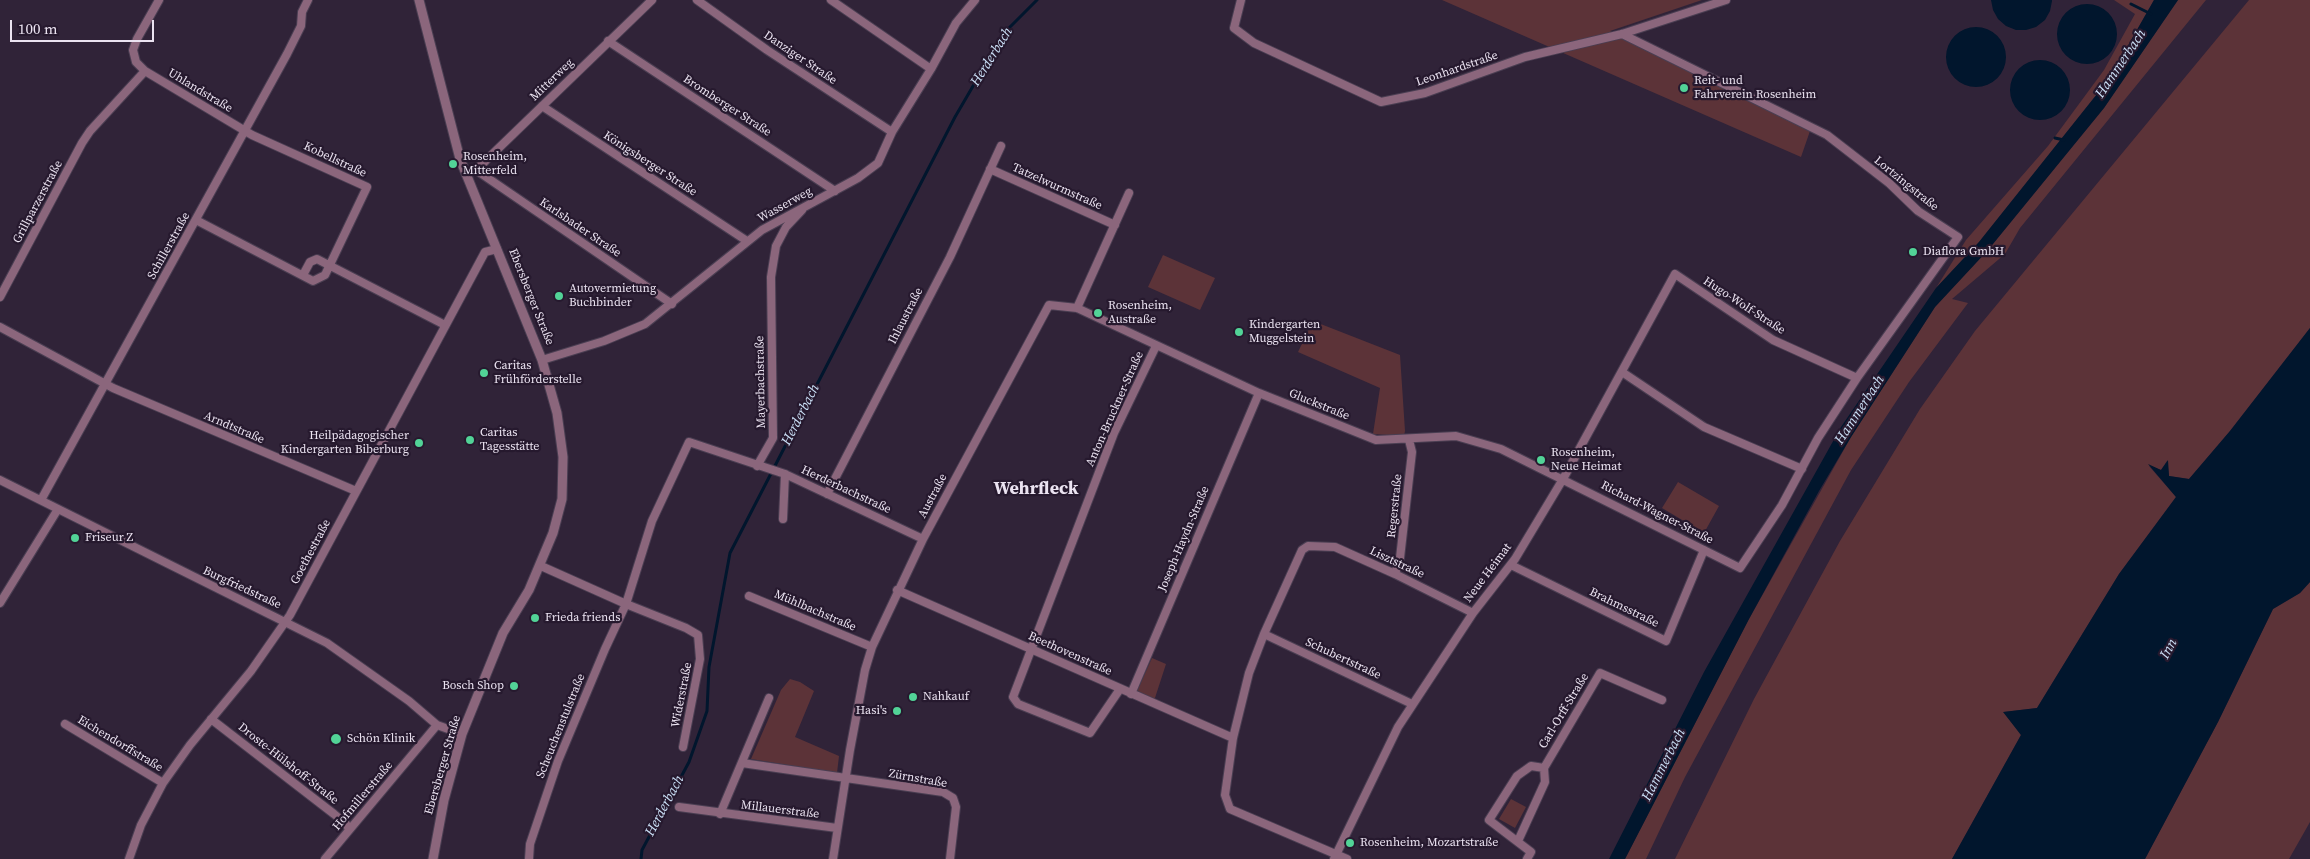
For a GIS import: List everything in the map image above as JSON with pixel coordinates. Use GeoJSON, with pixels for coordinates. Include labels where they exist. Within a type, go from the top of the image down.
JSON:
{"type":"FeatureCollection","features":[{"type":"Feature","properties":{"kind":"street","name":"Uhlandstraße"},"geometry":{"type":"LineString","coordinates":[[159,0],[137,39],[133,50],[136,62],[145,70],[244,130]]}},
{"type":"Feature","properties":{"kind":"street","name":"Schillerstraße"},"geometry":{"type":"LineString","coordinates":[[41,500],[287,54],[301,26],[302,12],[308,0]]}},
{"type":"Feature","properties":{"kind":"street","name":"Ebersberger Straße"},"geometry":{"type":"LineString","coordinates":[[419,0],[460,160],[472,172],[497,249],[542,360],[557,413],[563,457],[562,499],[553,533],[541,566],[503,633],[462,734],[444,800],[433,859]]}},
{"type":"Feature","properties":{"kind":"street","name":"Danziger Straße"},"geometry":{"type":"LineString","coordinates":[[697,0],[767,50],[892,132]]}},
{"type":"Feature","properties":{"kind":"street"},"geometry":{"type":"LineString","coordinates":[[831,0],[931,69]]}},
{"type":"Feature","properties":{"kind":"street","name":"Wasserweg"},"geometry":{"type":"LineString","coordinates":[[542,360],[604,341],[645,324],[762,230],[858,178],[878,163],[892,132],[931,69],[956,22],[975,0]]}},
{"type":"Feature","properties":{"kind":"street","name":"Leonhardstraße"},"geometry":{"type":"LineString","coordinates":[[1241,0],[1234,28],[1254,43],[1381,102],[1425,93],[1525,57],[1622,34],[1726,0]]}},
{"type":"Feature","properties":{"kind":"street","name":"Mitterweg"},"geometry":{"type":"LineString","coordinates":[[472,172],[648,1]]}},
{"type":"Feature","properties":{"kind":"street","name":"Lortzingstraße"},"geometry":{"type":"LineString","coordinates":[[1622,34],[1828,135],[1889,183],[1918,211],[1958,237],[1857,378],[1818,438],[1782,505],[1740,568]]}},
{"type":"Feature","properties":{"kind":"street","name":"Bromberger Straße"},"geometry":{"type":"LineString","coordinates":[[608,41],[835,191]]}},
{"type":"Feature","properties":{"kind":"street","name":"Grillparzerstraße"},"geometry":{"type":"LineString","coordinates":[[0,297],[82,143],[145,70]]}},
{"type":"Feature","properties":{"kind":"street","name":"Königsberger Straße"},"geometry":{"type":"LineString","coordinates":[[542,106],[747,241]]}},
{"type":"Feature","properties":{"kind":"street","name":"Kobellstraße"},"geometry":{"type":"LineString","coordinates":[[244,130],[367,187],[330,265]]}},
{"type":"Feature","properties":{"kind":"street","name":"Ihlaustraße"},"geometry":{"type":"LineString","coordinates":[[827,494],[950,257],[1000,146]]}},
{"type":"Feature","properties":{"kind":"street","name":"Tatzelwurmstraße"},"geometry":{"type":"LineString","coordinates":[[990,169],[1115,225]]}},
{"type":"Feature","properties":{"kind":"street","name":"Karlsbader Straße"},"geometry":{"type":"LineString","coordinates":[[472,172],[672,304]]}},
{"type":"Feature","properties":{"kind":"street"},"geometry":{"type":"LineString","coordinates":[[1077,308],[1130,193]]}},
{"type":"Feature","properties":{"kind":"street","name":"Mayerbachstraße"},"geometry":{"type":"LineString","coordinates":[[758,466],[773,438],[771,277],[776,246],[786,227],[806,205]]}},
{"type":"Feature","properties":{"kind":"street"},"geometry":{"type":"LineString","coordinates":[[196,220],[313,281],[325,275],[330,265]]}},
{"type":"Feature","properties":{"kind":"street","name":"Goethestraße"},"geometry":{"type":"LineString","coordinates":[[129,859],[141,825],[163,783],[211,718],[251,671],[286,621],[485,252],[497,249]]}},
{"type":"Feature","properties":{"kind":"street"},"geometry":{"type":"LineString","coordinates":[[303,275],[310,262],[317,259],[445,325]]}},
{"type":"Feature","properties":{"kind":"street","name":"Hugo-Wolf-Straße"},"geometry":{"type":"LineString","coordinates":[[1675,274],[1772,340],[1857,378]]}},
{"type":"Feature","properties":{"kind":"street","name":"Neue Heimat"},"geometry":{"type":"LineString","coordinates":[[1335,857],[1398,726],[1473,613],[1511,566],[1563,479],[1675,274]]}},
{"type":"Feature","properties":{"kind":"street","name":"Austraße"},"geometry":{"type":"LineString","coordinates":[[833,859],[865,670],[872,647],[897,590],[1049,304],[1077,308]]}},
{"type":"Feature","properties":{"kind":"street","name":"Gluckstraße"},"geometry":{"type":"LineString","coordinates":[[1077,308],[1259,393],[1376,440],[1409,440],[1456,436],[1501,449],[1563,479]]}},
{"type":"Feature","properties":{"kind":"street"},"geometry":{"type":"LineString","coordinates":[[0,327],[104,384]]}},
{"type":"Feature","properties":{"kind":"street","name":"Anton-Bruckner-Straße"},"geometry":{"type":"LineString","coordinates":[[1120,689],[1090,733],[1018,704],[1012,697],[1114,433],[1156,346]]}},
{"type":"Feature","properties":{"kind":"street"},"geometry":{"type":"LineString","coordinates":[[1622,372],[1704,427],[1802,469]]}},
{"type":"Feature","properties":{"kind":"street","name":"Arndtstraße"},"geometry":{"type":"LineString","coordinates":[[104,384],[356,492]]}},
{"type":"Feature","properties":{"kind":"street","name":"Joseph-Haydn-Straße"},"geometry":{"type":"LineString","coordinates":[[1130,694],[1259,393]]}},
{"type":"Feature","properties":{"kind":"street","name":"Regerstraße"},"geometry":{"type":"LineString","coordinates":[[1395,574],[1400,558],[1410,472],[1412,452],[1409,440]]}},
{"type":"Feature","properties":{"kind":"street"},"geometry":{"type":"LineString","coordinates":[[541,566],[626,604],[652,521],[689,442],[758,466]]}},
{"type":"Feature","properties":{"kind":"street","name":"Herderbachstraße"},"geometry":{"type":"LineString","coordinates":[[758,466],[784,474],[923,539]]}},
{"type":"Feature","properties":{"kind":"street"},"geometry":{"type":"LineString","coordinates":[[783,518],[784,474]]}},
{"type":"Feature","properties":{"kind":"street","name":"Richard-Wagner-Straße"},"geometry":{"type":"LineString","coordinates":[[1563,479],[1740,568]]}},
{"type":"Feature","properties":{"kind":"street","name":"Burgfriedstraße"},"geometry":{"type":"LineString","coordinates":[[0,480],[197,580],[286,621],[327,643],[409,702],[437,725],[462,734]]}},
{"type":"Feature","properties":{"kind":"street"},"geometry":{"type":"LineString","coordinates":[[0,603],[58,509]]}},
{"type":"Feature","properties":{"kind":"street","name":"Lisztstraße"},"geometry":{"type":"LineString","coordinates":[[1264,634],[1302,550],[1308,546],[1335,548],[1395,574],[1473,613]]}},
{"type":"Feature","properties":{"kind":"street","name":"Brahmsstraße"},"geometry":{"type":"LineString","coordinates":[[1511,566],[1666,641],[1704,550]]}},
{"type":"Feature","properties":{"kind":"street","name":"Beethovenstraße"},"geometry":{"type":"LineString","coordinates":[[897,590],[1233,738]]}},
{"type":"Feature","properties":{"kind":"street","name":"Mühlbachstraße"},"geometry":{"type":"LineString","coordinates":[[749,596],[872,647]]}},
{"type":"Feature","properties":{"kind":"street","name":"Widerstraße"},"geometry":{"type":"LineString","coordinates":[[626,604],[686,628],[698,635],[700,659],[683,748]]}},
{"type":"Feature","properties":{"kind":"street","name":"Scheuchenstulstraße"},"geometry":{"type":"LineString","coordinates":[[528,859],[530,844],[558,761],[626,604]]}},
{"type":"Feature","properties":{"kind":"street"},"geometry":{"type":"LineString","coordinates":[[1264,634],[1250,673],[1233,738],[1225,795],[1230,809],[1335,857],[1347,859]]}},
{"type":"Feature","properties":{"kind":"street","name":"Schubertstraße"},"geometry":{"type":"LineString","coordinates":[[1264,634],[1412,704]]}},
{"type":"Feature","properties":{"kind":"street","name":"Carl-Orff-Straße"},"geometry":{"type":"LineString","coordinates":[[1518,841],[1546,782],[1544,768],[1600,673],[1662,700]]}},
{"type":"Feature","properties":{"kind":"street","name":"Millauerstraße"},"geometry":{"type":"LineString","coordinates":[[720,814],[769,698]]}},
{"type":"Feature","properties":{"kind":"street","name":"Droste-Hülshoff-Straße"},"geometry":{"type":"LineString","coordinates":[[211,718],[334,814],[349,829]]}},
{"type":"Feature","properties":{"kind":"street","name":"Eichendorffstraße"},"geometry":{"type":"LineString","coordinates":[[65,724],[163,783]]}},
{"type":"Feature","properties":{"kind":"street","name":"Hofmillerstraße"},"geometry":{"type":"LineString","coordinates":[[325,859],[437,725]]}},
{"type":"Feature","properties":{"kind":"street"},"geometry":{"type":"LineString","coordinates":[[742,763],[846,779]]}},
{"type":"Feature","properties":{"kind":"street","name":"Carl-Orff-Straße"},"geometry":{"type":"LineString","coordinates":[[1527,859],[1531,852],[1489,820],[1517,776],[1531,766],[1544,768]]}},
{"type":"Feature","properties":{"kind":"street","name":"Zürnstraße"},"geometry":{"type":"LineString","coordinates":[[846,779],[942,792],[954,798],[956,807],[950,859]]}},
{"type":"Feature","properties":{"kind":"street","name":"Millauerstraße"},"geometry":{"type":"LineString","coordinates":[[679,808],[837,828]]}},
{"type":"Feature","properties":{"kind":"shaded area","name":"Reit- und Fahrverein Rosenheim"},"geometry":{"type":"Polygon","coordinates":[[[1442,0],[1702,0],[1610,31],[1810,131],[1801,157],[1442,0]]]}},
{"type":"Feature","properties":{"kind":"shaded area"},"geometry":{"type":"Polygon","coordinates":[[[2114,0],[2154,0],[2109,79],[1979,242],[1936,288],[1966,240],[2048,146],[2104,70],[2135,14],[2114,0]]]}},
{"type":"Feature","properties":{"kind":"shaded area"},"geometry":{"type":"Polygon","coordinates":[[[2178,0],[2206,0],[2020,228],[2005,254],[1952,299],[1968,303],[1909,382],[1851,470],[1685,777],[1646,859],[1625,859],[1749,619],[1851,437],[1935,307],[1988,250],[2104,108],[2178,0]]]}},
{"type":"Feature","properties":{"kind":"shaded area"},"geometry":{"type":"Polygon","coordinates":[[[2249,0],[2310,0],[2310,328],[2230,431],[2189,479],[2169,476],[2167,461],[2161,470],[2149,466],[2176,497],[2119,574],[2037,708],[2004,712],[2021,735],[1952,859],[1675,859],[1754,699],[1840,541],[1920,409],[1975,331],[2249,0]]]}},
{"type":"Feature","properties":{"kind":"shaded area"},"geometry":{"type":"Polygon","coordinates":[[[1163,255],[1215,278],[1200,310],[1148,287],[1163,255]]]}},
{"type":"Feature","properties":{"kind":"shaded area"},"geometry":{"type":"Polygon","coordinates":[[[1313,321],[1400,355],[1404,436],[1373,434],[1380,388],[1298,352],[1313,321]]]}},
{"type":"Feature","properties":{"kind":"shaded area"},"geometry":{"type":"Polygon","coordinates":[[[1678,482],[1719,506],[1704,533],[1662,508],[1678,482]]]}},
{"type":"Feature","properties":{"kind":"shaded area"},"geometry":{"type":"Polygon","coordinates":[[[2310,582],[2310,822],[2289,859],[2145,859],[2218,722],[2273,609],[2300,593],[2310,582]]]}},
{"type":"Feature","properties":{"kind":"shaded area"},"geometry":{"type":"Polygon","coordinates":[[[1152,658],[1166,664],[1154,701],[1137,691],[1152,658]]]}},
{"type":"Feature","properties":{"kind":"shaded area"},"geometry":{"type":"Polygon","coordinates":[[[790,679],[800,682],[814,691],[795,737],[839,756],[837,773],[751,759],[781,690],[790,679]]]}},
{"type":"Feature","properties":{"kind":"shaded area"},"geometry":{"type":"Polygon","coordinates":[[[1511,799],[1526,807],[1515,828],[1499,819],[1511,799]]]}},
{"type":"Feature","properties":{"kind":"water"},"geometry":{"type":"Polygon","coordinates":[[[1991,0],[2052,1],[2050,11],[2045,20],[2036,27],[2016,30],[2006,26],[1998,19],[1993,10],[1991,0]]]}},
{"type":"Feature","properties":{"kind":"water","name":"Hammerbach"},"geometry":{"type":"Polygon","coordinates":[[[2154,0],[2178,0],[2104,108],[1988,250],[1935,307],[1851,437],[1819,491],[1749,619],[1625,859],[1609,859],[1704,672],[1841,427],[1936,288],[1979,242],[2109,79],[2154,0]]]}},
{"type":"Feature","properties":{"kind":"water"},"geometry":{"type":"Polygon","coordinates":[[[2081,4],[2093,4],[2104,9],[2112,17],[2117,28],[2115,46],[2104,59],[2093,64],[2081,64],[2070,59],[2062,51],[2057,40],[2057,28],[2062,17],[2070,9],[2081,4]]]}},
{"type":"Feature","properties":{"kind":"water"},"geometry":{"type":"Polygon","coordinates":[[[1970,27],[1982,27],[1993,32],[2001,40],[2006,51],[2004,69],[1993,82],[1982,87],[1970,87],[1959,82],[1951,74],[1946,63],[1946,51],[1951,40],[1959,32],[1970,27]]]}},
{"type":"Feature","properties":{"kind":"water"},"geometry":{"type":"Polygon","coordinates":[[[2034,60],[2046,60],[2057,65],[2065,73],[2070,84],[2068,102],[2057,115],[2046,120],[2034,120],[2023,115],[2015,107],[2010,96],[2010,84],[2015,73],[2023,65],[2034,60]]]}},
{"type":"Feature","properties":{"kind":"water","name":"Inn"},"geometry":{"type":"Polygon","coordinates":[[[2310,328],[2310,582],[2300,593],[2273,609],[2218,722],[2145,859],[1952,859],[2021,735],[2003,712],[2037,708],[2119,574],[2176,497],[2148,464],[2161,470],[2168,460],[2169,476],[2189,479],[2230,431],[2310,328]]]}},
{"type":"Feature","properties":{"kind":"waterway","name":"Herderbach"},"geometry":{"type":"LineString","coordinates":[[641,859],[642,850],[689,762],[707,711],[709,667],[730,553],[955,117],[1004,33],[1037,0]]}},
{"type":"Feature","properties":{"kind":"waterway"},"geometry":{"type":"LineString","coordinates":[[2131,4],[2151,14]]}},
{"type":"Feature","properties":{"kind":"waterway"},"geometry":{"type":"LineString","coordinates":[[2055,138],[2064,140]]}},
{"type":"Feature","properties":{"kind":"place","name":"Reit- und Fahrverein Rosenheim"},"geometry":{"type":"Point","coordinates":[1684,88]}},
{"type":"Feature","properties":{"kind":"place","name":"Rosenheim, Mitterfeld"},"geometry":{"type":"Point","coordinates":[453,164]}},
{"type":"Feature","properties":{"kind":"place","name":"Diaflora GmbH"},"geometry":{"type":"Point","coordinates":[1913,252]}},
{"type":"Feature","properties":{"kind":"place","name":"Autovermietung Buchbinder"},"geometry":{"type":"Point","coordinates":[559,296]}},
{"type":"Feature","properties":{"kind":"place","name":"Rosenheim, Austraße"},"geometry":{"type":"Point","coordinates":[1098,313]}},
{"type":"Feature","properties":{"kind":"place","name":"Kindergarten Muggelstein"},"geometry":{"type":"Point","coordinates":[1239,332]}},
{"type":"Feature","properties":{"kind":"place","name":"Caritas Frühförderstelle"},"geometry":{"type":"Point","coordinates":[484,373]}},
{"type":"Feature","properties":{"kind":"place","name":"Caritas Tagesstätte"},"geometry":{"type":"Point","coordinates":[470,440]}},
{"type":"Feature","properties":{"kind":"place","name":"Heilpädagogischer Kindergarten Biberburg"},"geometry":{"type":"Point","coordinates":[419,443]}},
{"type":"Feature","properties":{"kind":"place","name":"Rosenheim, Neue Heimat"},"geometry":{"type":"Point","coordinates":[1541,460]}},
{"type":"Feature","properties":{"kind":"place","name":"Friseur Z"},"geometry":{"type":"Point","coordinates":[75,538]}},
{"type":"Feature","properties":{"kind":"place","name":"Frieda friends"},"geometry":{"type":"Point","coordinates":[535,618]}},
{"type":"Feature","properties":{"kind":"place","name":"Bosch Shop"},"geometry":{"type":"Point","coordinates":[514,686]}},
{"type":"Feature","properties":{"kind":"place","name":"Nahkauf"},"geometry":{"type":"Point","coordinates":[913,697]}},
{"type":"Feature","properties":{"kind":"place","name":"Hasi's"},"geometry":{"type":"Point","coordinates":[897,711]}},
{"type":"Feature","properties":{"kind":"place","name":"Schön Klinik"},"geometry":{"type":"Point","coordinates":[336,739]}},
{"type":"Feature","properties":{"kind":"place","name":"Rosenheim, Mozartstraße"},"geometry":{"type":"Point","coordinates":[1350,843]}},
{"type":"Feature","properties":{"kind":"district","name":"Wehrfleck"},"geometry":{"type":"Point","coordinates":[1036,489]}}]}
